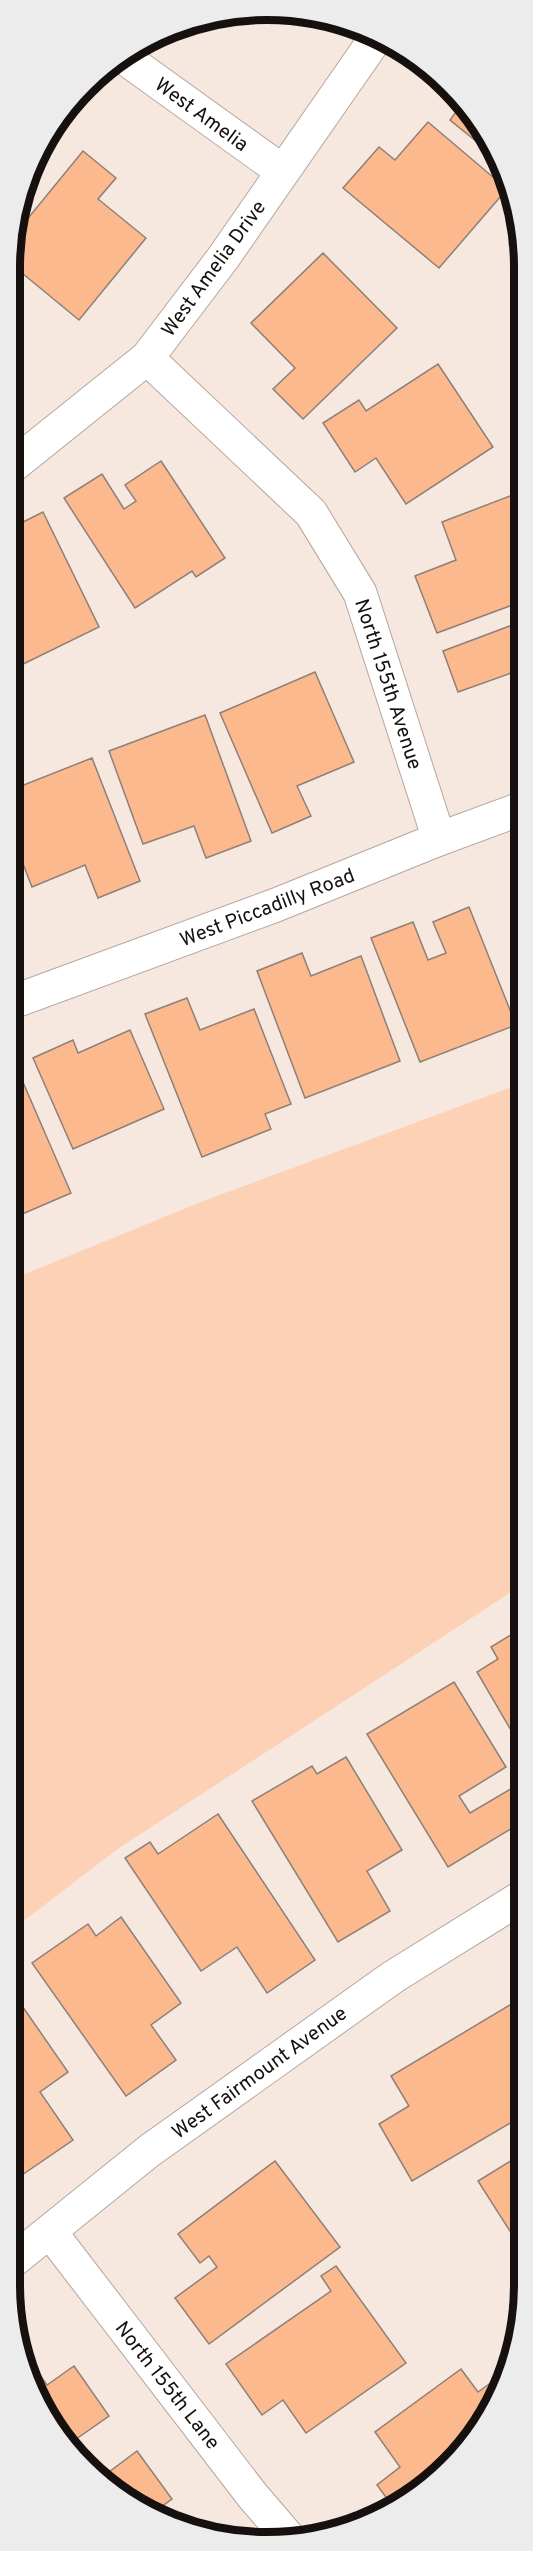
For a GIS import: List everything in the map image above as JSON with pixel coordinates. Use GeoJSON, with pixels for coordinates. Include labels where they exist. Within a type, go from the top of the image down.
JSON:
{"type":"FeatureCollection","features":[{"type":"Feature","properties":{"kind":"street","name":"West Amelia Drive"},"geometry":{"type":"LineString","coordinates":[[20,460],[147,358],[223,258],[372,43]]}},
{"type":"Feature","properties":{"kind":"street","name":"West Amelia"},"geometry":{"type":"LineString","coordinates":[[129,61],[282,171]]}},
{"type":"Feature","properties":{"kind":"street","name":"North 155th Avenue"},"geometry":{"type":"LineString","coordinates":[[147,358],[311,513],[360,593],[439,839]]}},
{"type":"Feature","properties":{"kind":"street","name":"West Piccadilly Road"},"geometry":{"type":"LineString","coordinates":[[20,999],[276,905],[514,811]]}},
{"type":"Feature","properties":{"kind":"street","name":"West Fairmount Avenue"},"geometry":{"type":"LineString","coordinates":[[20,2256],[51,2233],[149,2151],[384,1983],[514,1902]]}},
{"type":"Feature","properties":{"kind":"street","name":"North 155th Lane"},"geometry":{"type":"LineString","coordinates":[[51,2233],[252,2495],[284,2531]]}},
{"type":"Feature","properties":{"kind":"shaded area"},"geometry":{"type":"Polygon","coordinates":[[[514,1086],[514,1590],[119,1848],[20,1924],[20,1276],[211,1198],[514,1086]]]}},
{"type":"Feature","properties":{"kind":"building"},"geometry":{"type":"Polygon","coordinates":[[[457,110],[481,146],[450,120],[457,110]]]}},
{"type":"Feature","properties":{"kind":"building"},"geometry":{"type":"Polygon","coordinates":[[[428,122],[498,182],[502,194],[439,268],[343,188],[379,147],[395,160],[428,122]]]}},
{"type":"Feature","properties":{"kind":"building"},"geometry":{"type":"Polygon","coordinates":[[[83,151],[116,178],[98,199],[146,238],[79,320],[20,271],[23,224],[83,151]]]}},
{"type":"Feature","properties":{"kind":"building"},"geometry":{"type":"Polygon","coordinates":[[[323,253],[397,328],[303,419],[273,389],[295,368],[251,323],[323,253]]]}},
{"type":"Feature","properties":{"kind":"building"},"geometry":{"type":"Polygon","coordinates":[[[438,364],[493,447],[406,504],[376,458],[355,472],[323,423],[359,400],[366,411],[438,364]]]}},
{"type":"Feature","properties":{"kind":"building"},"geometry":{"type":"Polygon","coordinates":[[[161,461],[225,558],[196,577],[192,571],[135,608],[64,498],[102,474],[124,509],[136,501],[125,485],[161,461]]]}},
{"type":"Feature","properties":{"kind":"building"},"geometry":{"type":"Polygon","coordinates":[[[514,494],[514,604],[437,633],[415,576],[456,560],[442,522],[514,494]]]}},
{"type":"Feature","properties":{"kind":"building"},"geometry":{"type":"Polygon","coordinates":[[[43,512],[99,627],[20,666],[20,524],[43,512]]]}},
{"type":"Feature","properties":{"kind":"building"},"geometry":{"type":"Polygon","coordinates":[[[514,624],[514,672],[458,692],[443,651],[514,624]]]}},
{"type":"Feature","properties":{"kind":"building"},"geometry":{"type":"Polygon","coordinates":[[[315,672],[354,762],[297,786],[311,816],[272,833],[220,713],[315,672]]]}},
{"type":"Feature","properties":{"kind":"building"},"geometry":{"type":"Polygon","coordinates":[[[205,715],[251,841],[206,858],[194,826],[143,844],[109,751],[205,715]]]}},
{"type":"Feature","properties":{"kind":"building"},"geometry":{"type":"Polygon","coordinates":[[[92,758],[140,881],[98,898],[85,865],[32,887],[20,856],[20,786],[92,758]]]}},
{"type":"Feature","properties":{"kind":"building"},"geometry":{"type":"Polygon","coordinates":[[[469,907],[514,1020],[514,1026],[420,1062],[371,938],[413,922],[428,960],[446,953],[433,922],[469,907]]]}},
{"type":"Feature","properties":{"kind":"building"},"geometry":{"type":"Polygon","coordinates":[[[302,953],[311,976],[361,956],[400,1061],[305,1098],[257,971],[302,953]]]}},
{"type":"Feature","properties":{"kind":"building"},"geometry":{"type":"Polygon","coordinates":[[[187,998],[200,1030],[254,1009],[291,1104],[265,1114],[271,1129],[202,1157],[145,1014],[187,998]]]}},
{"type":"Feature","properties":{"kind":"building"},"geometry":{"type":"Polygon","coordinates":[[[130,1030],[164,1109],[73,1149],[33,1058],[73,1040],[78,1053],[130,1030]]]}},
{"type":"Feature","properties":{"kind":"building"},"geometry":{"type":"Polygon","coordinates":[[[22,1080],[71,1193],[20,1215],[20,1081],[22,1080]]]}},
{"type":"Feature","properties":{"kind":"building"},"geometry":{"type":"Polygon","coordinates":[[[514,1633],[514,1735],[477,1672],[498,1659],[491,1647],[514,1633]]]}},
{"type":"Feature","properties":{"kind":"building"},"geometry":{"type":"Polygon","coordinates":[[[454,1682],[506,1767],[459,1796],[470,1813],[514,1787],[514,1827],[448,1867],[367,1734],[454,1682]]]}},
{"type":"Feature","properties":{"kind":"building"},"geometry":{"type":"Polygon","coordinates":[[[346,1757],[402,1850],[367,1871],[390,1911],[338,1942],[252,1801],[312,1766],[317,1774],[346,1757]]]}},
{"type":"Feature","properties":{"kind":"building"},"geometry":{"type":"Polygon","coordinates":[[[218,1814],[315,1960],[267,1993],[237,1947],[201,1971],[125,1858],[150,1842],[158,1854],[218,1814]]]}},
{"type":"Feature","properties":{"kind":"building"},"geometry":{"type":"Polygon","coordinates":[[[121,1917],[181,2003],[151,2025],[176,2060],[126,2096],[32,1963],[88,1924],[96,1936],[121,1917]]]}},
{"type":"Feature","properties":{"kind":"building"},"geometry":{"type":"Polygon","coordinates":[[[20,2003],[68,2072],[40,2092],[73,2140],[20,2176],[20,2003]]]}},
{"type":"Feature","properties":{"kind":"building"},"geometry":{"type":"Polygon","coordinates":[[[514,2003],[514,2121],[412,2181],[379,2124],[409,2106],[391,2076],[514,2003]]]}},
{"type":"Feature","properties":{"kind":"building"},"geometry":{"type":"Polygon","coordinates":[[[514,2159],[514,2237],[478,2181],[514,2159]]]}},
{"type":"Feature","properties":{"kind":"building"},"geometry":{"type":"Polygon","coordinates":[[[275,2161],[340,2247],[209,2344],[175,2298],[217,2267],[209,2256],[200,2263],[178,2234],[275,2161]]]}},
{"type":"Feature","properties":{"kind":"building"},"geometry":{"type":"Polygon","coordinates":[[[336,2266],[406,2363],[306,2433],[283,2400],[262,2415],[226,2364],[331,2291],[321,2276],[336,2266]]]}},
{"type":"Feature","properties":{"kind":"building"},"geometry":{"type":"Polygon","coordinates":[[[34,2366],[47,2385],[74,2366],[109,2416],[75,2440],[61,2422],[45,2394],[34,2366]]]}},
{"type":"Feature","properties":{"kind":"building"},"geometry":{"type":"Polygon","coordinates":[[[461,2369],[478,2392],[493,2383],[472,2422],[452,2447],[417,2480],[388,2499],[377,2485],[400,2467],[375,2432],[461,2369]]]}},
{"type":"Feature","properties":{"kind":"building"},"geometry":{"type":"Polygon","coordinates":[[[137,2451],[172,2499],[160,2507],[129,2490],[108,2473],[137,2451]]]}}]}
